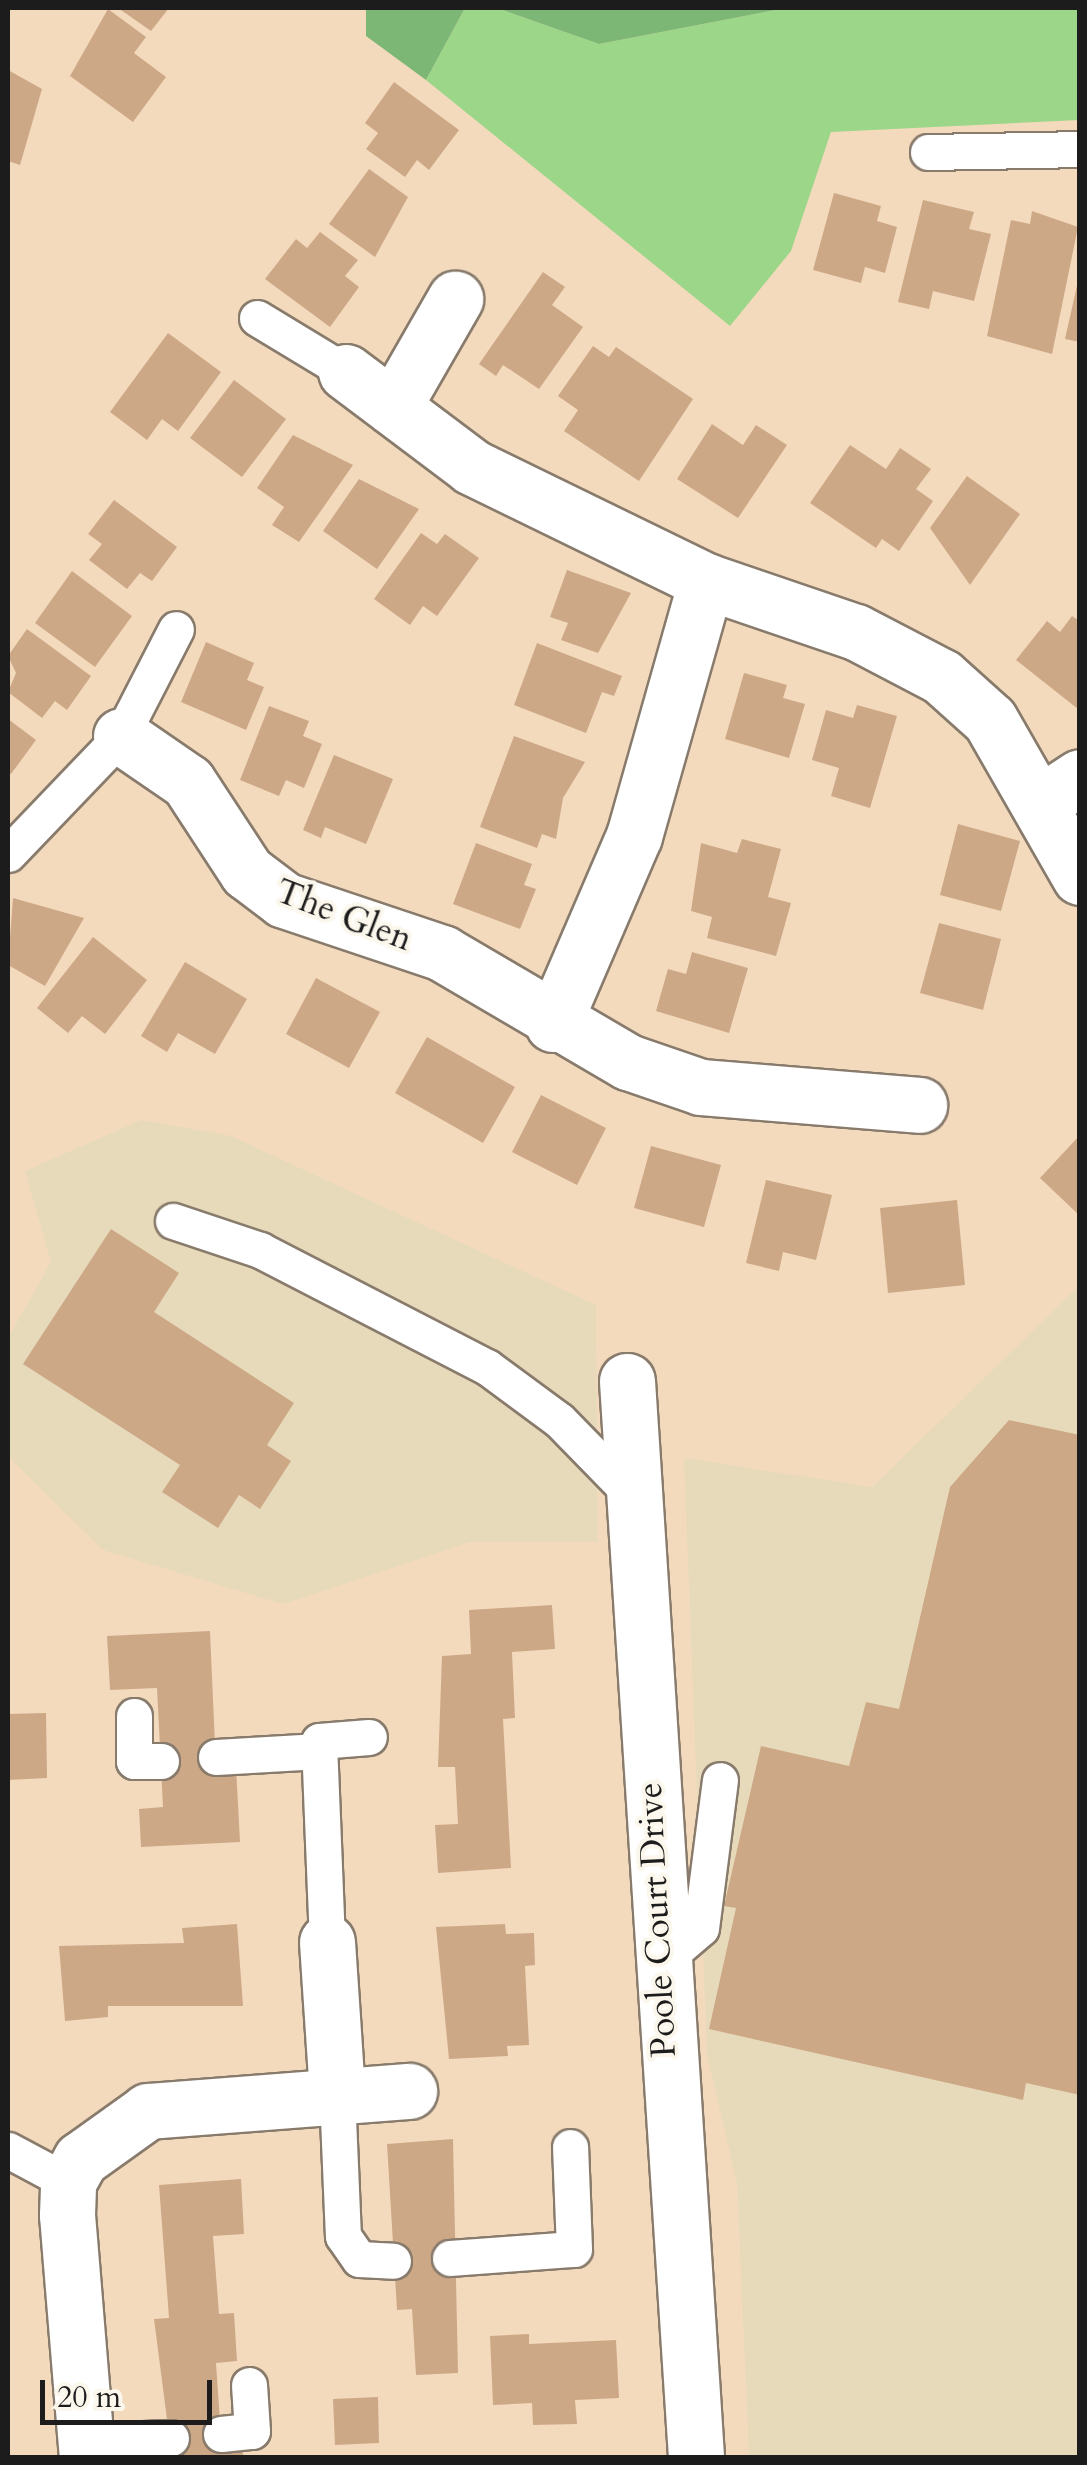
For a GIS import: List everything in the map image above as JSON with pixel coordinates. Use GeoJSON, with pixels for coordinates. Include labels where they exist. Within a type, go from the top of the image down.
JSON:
{"type":"FeatureCollection","features":[{"type":"Feature","properties":{"kind":"street"},"geometry":{"type":"LineString","coordinates":[[392,407],[455,299]]}},
{"type":"Feature","properties":{"kind":"street"},"geometry":{"type":"LineString","coordinates":[[346,372],[472,467],[706,581],[856,632],[942,677],[1061,790],[1080,877]]}},
{"type":"Feature","properties":{"kind":"street"},"geometry":{"type":"LineString","coordinates":[[552,1024],[634,836],[706,581]]}},
{"type":"Feature","properties":{"kind":"street","name":"The Glen"},"geometry":{"type":"LineString","coordinates":[[120,736],[188,782],[246,872],[284,900],[402,934],[552,1024],[702,1086],[920,1105]]}},
{"type":"Feature","properties":{"kind":"street","name":"Poole Court Drive"},"geometry":{"type":"LineString","coordinates":[[627,1381],[637,1500],[660,1964],[696,2458]]}},
{"type":"Feature","properties":{"kind":"street"},"geometry":{"type":"LineString","coordinates":[[327,1942],[337,2094]]}},
{"type":"Feature","properties":{"kind":"street"},"geometry":{"type":"LineString","coordinates":[[87,2450],[68,2182],[81,2158],[148,2111],[408,2091]]}},
{"type":"Feature","properties":{"kind":"lane"},"geometry":{"type":"LineString","coordinates":[[928,152],[1080,149]]}},
{"type":"Feature","properties":{"kind":"lane"},"geometry":{"type":"LineString","coordinates":[[257,318],[346,372]]}},
{"type":"Feature","properties":{"kind":"lane"},"geometry":{"type":"LineString","coordinates":[[8,854],[120,736],[176,629]]}},
{"type":"Feature","properties":{"kind":"lane"},"geometry":{"type":"LineString","coordinates":[[173,1221],[260,1250],[487,1367],[560,1420],[637,1500]]}},
{"type":"Feature","properties":{"kind":"lane"},"geometry":{"type":"LineString","coordinates":[[134,1716],[134,1762],[161,1761]]}},
{"type":"Feature","properties":{"kind":"lane"},"geometry":{"type":"LineString","coordinates":[[327,1942],[319,1741],[370,1738]]}},
{"type":"Feature","properties":{"kind":"lane"},"geometry":{"type":"LineString","coordinates":[[216,1757],[319,1751]]}},
{"type":"Feature","properties":{"kind":"lane"},"geometry":{"type":"LineString","coordinates":[[660,1964],[701,1928],[720,1780]]}},
{"type":"Feature","properties":{"kind":"lane"},"geometry":{"type":"LineString","coordinates":[[337,2094],[342,2236],[358,2258],[394,2261]]}},
{"type":"Feature","properties":{"kind":"lane"},"geometry":{"type":"LineString","coordinates":[[450,2258],[574,2250],[570,2146]]}},
{"type":"Feature","properties":{"kind":"lane"},"geometry":{"type":"LineString","coordinates":[[8,2150],[68,2182]]}},
{"type":"Feature","properties":{"kind":"lane"},"geometry":{"type":"LineString","coordinates":[[221,2434],[252,2431],[248,2385]]}},
{"type":"Feature","properties":{"kind":"lane"},"geometry":{"type":"LineString","coordinates":[[87,2450],[171,2438]]}},
{"type":"Feature","properties":{"kind":"shaded area"},"geometry":{"type":"Polygon","coordinates":[[[141,1120],[231,1136],[596,1305],[598,1542],[470,1542],[283,1604],[103,1550],[8,1456],[8,1338],[51,1262],[25,1171],[141,1120]]]}},
{"type":"Feature","properties":{"kind":"shaded area"},"geometry":{"type":"Polygon","coordinates":[[[1079,1286],[1079,2457],[749,2457],[737,2183],[707,2055],[684,1458],[872,1487],[1079,1286]]]}},
{"type":"Feature","properties":{"kind":"green space"},"geometry":{"type":"Polygon","coordinates":[[[366,8],[465,8],[426,80],[366,36],[366,8]]]}},
{"type":"Feature","properties":{"kind":"green space"},"geometry":{"type":"Polygon","coordinates":[[[465,8],[497,8],[599,44],[786,8],[1079,8],[1079,120],[831,132],[791,251],[730,326],[426,80],[465,8]]]}},
{"type":"Feature","properties":{"kind":"green space"},"geometry":{"type":"Polygon","coordinates":[[[497,8],[786,8],[599,44],[497,8]]]}},
{"type":"Feature","properties":{"kind":"building"},"geometry":{"type":"Polygon","coordinates":[[[118,8],[169,8],[151,31],[118,8]]]}},
{"type":"Feature","properties":{"kind":"building"},"geometry":{"type":"Polygon","coordinates":[[[108,9],[146,37],[134,53],[166,77],[133,122],[70,76],[108,9]]]}},
{"type":"Feature","properties":{"kind":"building"},"geometry":{"type":"Polygon","coordinates":[[[8,70],[42,89],[20,165],[8,161],[8,70]]]}},
{"type":"Feature","properties":{"kind":"building"},"geometry":{"type":"Polygon","coordinates":[[[394,82],[459,130],[429,170],[417,160],[405,177],[366,149],[378,133],[365,123],[394,82]]]}},
{"type":"Feature","properties":{"kind":"building"},"geometry":{"type":"Polygon","coordinates":[[[369,169],[408,197],[375,257],[329,224],[369,169]]]}},
{"type":"Feature","properties":{"kind":"building"},"geometry":{"type":"Polygon","coordinates":[[[834,193],[881,206],[877,221],[897,227],[885,273],[865,267],[861,283],[813,270],[834,193]]]}},
{"type":"Feature","properties":{"kind":"building"},"geometry":{"type":"Polygon","coordinates":[[[923,200],[974,212],[969,229],[991,234],[974,301],[933,291],[929,309],[898,302],[923,200]]]}},
{"type":"Feature","properties":{"kind":"building"},"geometry":{"type":"Polygon","coordinates":[[[1032,211],[1078,227],[1052,354],[987,336],[1011,220],[1030,224],[1032,211]]]}},
{"type":"Feature","properties":{"kind":"building"},"geometry":{"type":"Polygon","coordinates":[[[320,232],[358,260],[345,276],[359,287],[330,327],[265,279],[296,239],[307,248],[320,232]]]}},
{"type":"Feature","properties":{"kind":"building"},"geometry":{"type":"Polygon","coordinates":[[[543,272],[565,287],[552,305],[583,327],[539,389],[503,365],[496,376],[479,364],[543,272]]]}},
{"type":"Feature","properties":{"kind":"building"},"geometry":{"type":"Polygon","coordinates":[[[1080,281],[1080,342],[1065,339],[1080,281]]]}},
{"type":"Feature","properties":{"kind":"building"},"geometry":{"type":"Polygon","coordinates":[[[168,333],[221,372],[178,431],[162,419],[147,440],[110,412],[168,333]]]}},
{"type":"Feature","properties":{"kind":"building"},"geometry":{"type":"Polygon","coordinates":[[[593,346],[609,357],[616,347],[693,399],[639,481],[564,431],[578,410],[558,396],[593,346]]]}},
{"type":"Feature","properties":{"kind":"building"},"geometry":{"type":"Polygon","coordinates":[[[234,380],[286,419],[242,477],[190,438],[234,380]]]}},
{"type":"Feature","properties":{"kind":"building"},"geometry":{"type":"Polygon","coordinates":[[[712,424],[743,445],[756,425],[787,445],[738,518],[677,479],[712,424]]]}},
{"type":"Feature","properties":{"kind":"building"},"geometry":{"type":"Polygon","coordinates":[[[293,435],[353,465],[299,542],[272,525],[284,507],[257,488],[293,435]]]}},
{"type":"Feature","properties":{"kind":"building"},"geometry":{"type":"Polygon","coordinates":[[[850,445],[886,469],[900,448],[931,469],[916,489],[933,501],[899,551],[882,539],[876,548],[810,503],[850,445]]]}},
{"type":"Feature","properties":{"kind":"building"},"geometry":{"type":"Polygon","coordinates":[[[967,476],[1020,514],[970,585],[930,528],[967,476]]]}},
{"type":"Feature","properties":{"kind":"building"},"geometry":{"type":"Polygon","coordinates":[[[359,479],[419,509],[377,569],[323,531],[359,479]]]}},
{"type":"Feature","properties":{"kind":"building"},"geometry":{"type":"Polygon","coordinates":[[[114,500],[177,547],[152,581],[140,573],[127,589],[89,560],[102,544],[88,534],[114,500]]]}},
{"type":"Feature","properties":{"kind":"building"},"geometry":{"type":"Polygon","coordinates":[[[421,533],[437,544],[445,534],[479,558],[437,616],[423,606],[410,625],[374,599],[421,533]]]}},
{"type":"Feature","properties":{"kind":"building"},"geometry":{"type":"Polygon","coordinates":[[[567,570],[631,593],[598,653],[561,640],[568,623],[550,617],[567,570]]]}},
{"type":"Feature","properties":{"kind":"building"},"geometry":{"type":"Polygon","coordinates":[[[72,571],[132,616],[95,667],[35,623],[72,571]]]}},
{"type":"Feature","properties":{"kind":"building"},"geometry":{"type":"Polygon","coordinates":[[[1072,616],[1080,621],[1078,709],[1016,660],[1047,621],[1060,632],[1072,616]]]}},
{"type":"Feature","properties":{"kind":"building"},"geometry":{"type":"Polygon","coordinates":[[[27,629],[91,676],[67,710],[55,701],[42,718],[8,692],[16,673],[8,656],[27,629]]]}},
{"type":"Feature","properties":{"kind":"building"},"geometry":{"type":"Polygon","coordinates":[[[206,642],[254,663],[247,680],[264,687],[246,730],[181,702],[206,642]]]}},
{"type":"Feature","properties":{"kind":"building"},"geometry":{"type":"Polygon","coordinates":[[[537,643],[622,676],[614,696],[602,692],[586,733],[514,705],[537,643]]]}},
{"type":"Feature","properties":{"kind":"building"},"geometry":{"type":"Polygon","coordinates":[[[744,673],[787,685],[783,698],[805,704],[789,758],[725,739],[744,673]]]}},
{"type":"Feature","properties":{"kind":"building"},"geometry":{"type":"Polygon","coordinates":[[[857,705],[897,716],[870,808],[831,796],[839,768],[812,760],[826,710],[853,718],[857,705]]]}},
{"type":"Feature","properties":{"kind":"building"},"geometry":{"type":"Polygon","coordinates":[[[269,706],[309,721],[303,736],[322,744],[304,788],[286,780],[279,796],[240,780],[269,706]]]}},
{"type":"Feature","properties":{"kind":"building"},"geometry":{"type":"Polygon","coordinates":[[[8,719],[36,740],[11,774],[8,772],[8,719]]]}},
{"type":"Feature","properties":{"kind":"building"},"geometry":{"type":"Polygon","coordinates":[[[514,736],[585,762],[563,798],[556,839],[542,834],[537,848],[480,827],[514,736]]]}},
{"type":"Feature","properties":{"kind":"building"},"geometry":{"type":"Polygon","coordinates":[[[334,755],[393,779],[366,844],[325,827],[321,838],[303,830],[334,755]]]}},
{"type":"Feature","properties":{"kind":"building"},"geometry":{"type":"Polygon","coordinates":[[[958,824],[1020,841],[1001,911],[940,895],[958,824]]]}},
{"type":"Feature","properties":{"kind":"building"},"geometry":{"type":"Polygon","coordinates":[[[742,839],[781,849],[768,897],[791,903],[776,956],[707,938],[712,917],[691,911],[701,843],[737,853],[742,839]]]}},
{"type":"Feature","properties":{"kind":"building"},"geometry":{"type":"Polygon","coordinates":[[[476,843],[532,864],[524,885],[536,889],[520,929],[453,904],[476,843]]]}},
{"type":"Feature","properties":{"kind":"building"},"geometry":{"type":"Polygon","coordinates":[[[13,898],[84,918],[45,986],[8,965],[13,898]]]}},
{"type":"Feature","properties":{"kind":"building"},"geometry":{"type":"Polygon","coordinates":[[[939,923],[1001,939],[983,1010],[920,993],[939,923]]]}},
{"type":"Feature","properties":{"kind":"building"},"geometry":{"type":"Polygon","coordinates":[[[93,937],[147,980],[105,1034],[82,1016],[68,1033],[37,1008],[93,937]]]}},
{"type":"Feature","properties":{"kind":"building"},"geometry":{"type":"Polygon","coordinates":[[[692,952],[748,968],[729,1033],[656,1011],[668,969],[686,974],[692,952]]]}},
{"type":"Feature","properties":{"kind":"building"},"geometry":{"type":"Polygon","coordinates":[[[185,962],[247,999],[215,1054],[178,1033],[167,1052],[141,1036],[185,962]]]}},
{"type":"Feature","properties":{"kind":"building"},"geometry":{"type":"Polygon","coordinates":[[[316,978],[380,1012],[349,1068],[286,1034],[316,978]]]}},
{"type":"Feature","properties":{"kind":"building"},"geometry":{"type":"Polygon","coordinates":[[[427,1037],[515,1087],[483,1143],[395,1093],[427,1037]]]}},
{"type":"Feature","properties":{"kind":"building"},"geometry":{"type":"Polygon","coordinates":[[[541,1095],[606,1128],[577,1185],[512,1152],[541,1095]]]}},
{"type":"Feature","properties":{"kind":"building"},"geometry":{"type":"Polygon","coordinates":[[[1080,1135],[1080,1216],[1040,1178],[1080,1135]]]}},
{"type":"Feature","properties":{"kind":"building"},"geometry":{"type":"Polygon","coordinates":[[[651,1146],[721,1165],[704,1227],[634,1208],[651,1146]]]}},
{"type":"Feature","properties":{"kind":"building"},"geometry":{"type":"Polygon","coordinates":[[[766,1180],[832,1195],[816,1260],[783,1252],[779,1271],[746,1263],[766,1180]]]}},
{"type":"Feature","properties":{"kind":"building"},"geometry":{"type":"Polygon","coordinates":[[[957,1200],[965,1285],[888,1293],[880,1208],[957,1200]]]}},
{"type":"Feature","properties":{"kind":"building"},"geometry":{"type":"Polygon","coordinates":[[[111,1229],[179,1273],[154,1312],[294,1403],[267,1445],[291,1461],[260,1509],[239,1495],[218,1528],[162,1492],[180,1465],[23,1364],[111,1229]]]}},
{"type":"Feature","properties":{"kind":"building"},"geometry":{"type":"Polygon","coordinates":[[[1009,1420],[1080,1435],[1080,2095],[1026,2083],[1023,2100],[709,2029],[736,1908],[724,1906],[761,1746],[849,1766],[866,1702],[899,1709],[950,1487],[1009,1420]]]}},
{"type":"Feature","properties":{"kind":"building"},"geometry":{"type":"Polygon","coordinates":[[[552,1605],[555,1649],[512,1652],[515,1718],[503,1719],[511,1868],[438,1873],[435,1825],[458,1824],[455,1767],[438,1767],[442,1656],[471,1654],[469,1610],[552,1605]]]}},
{"type":"Feature","properties":{"kind":"building"},"geometry":{"type":"Polygon","coordinates":[[[210,1631],[216,1768],[236,1767],[240,1842],[141,1847],[139,1809],[163,1807],[157,1688],[110,1690],[107,1636],[210,1631]]]}},
{"type":"Feature","properties":{"kind":"building"},"geometry":{"type":"Polygon","coordinates":[[[46,1713],[47,1778],[8,1780],[8,1714],[46,1713]]]}},
{"type":"Feature","properties":{"kind":"building"},"geometry":{"type":"Polygon","coordinates":[[[237,1924],[243,2006],[108,2006],[108,2017],[65,2021],[59,1946],[184,1943],[182,1928],[237,1924]]]}},
{"type":"Feature","properties":{"kind":"building"},"geometry":{"type":"Polygon","coordinates":[[[505,1924],[506,1934],[534,1933],[535,1965],[525,1966],[529,2045],[507,2046],[508,2056],[449,2059],[436,1927],[505,1924]]]}},
{"type":"Feature","properties":{"kind":"building"},"geometry":{"type":"Polygon","coordinates":[[[453,2139],[458,2373],[416,2375],[412,2309],[397,2310],[387,2144],[453,2139]]]}},
{"type":"Feature","properties":{"kind":"building"},"geometry":{"type":"Polygon","coordinates":[[[241,2179],[244,2234],[213,2236],[219,2314],[234,2313],[237,2361],[216,2363],[222,2451],[243,2449],[243,2458],[172,2458],[154,2319],[169,2318],[159,2185],[241,2179]]]}},
{"type":"Feature","properties":{"kind":"building"},"geometry":{"type":"Polygon","coordinates":[[[529,2334],[529,2344],[616,2340],[619,2398],[575,2400],[577,2424],[533,2425],[532,2403],[493,2405],[490,2336],[529,2334]]]}},
{"type":"Feature","properties":{"kind":"building"},"geometry":{"type":"Polygon","coordinates":[[[378,2397],[379,2443],[335,2445],[333,2399],[378,2397]]]}}]}
